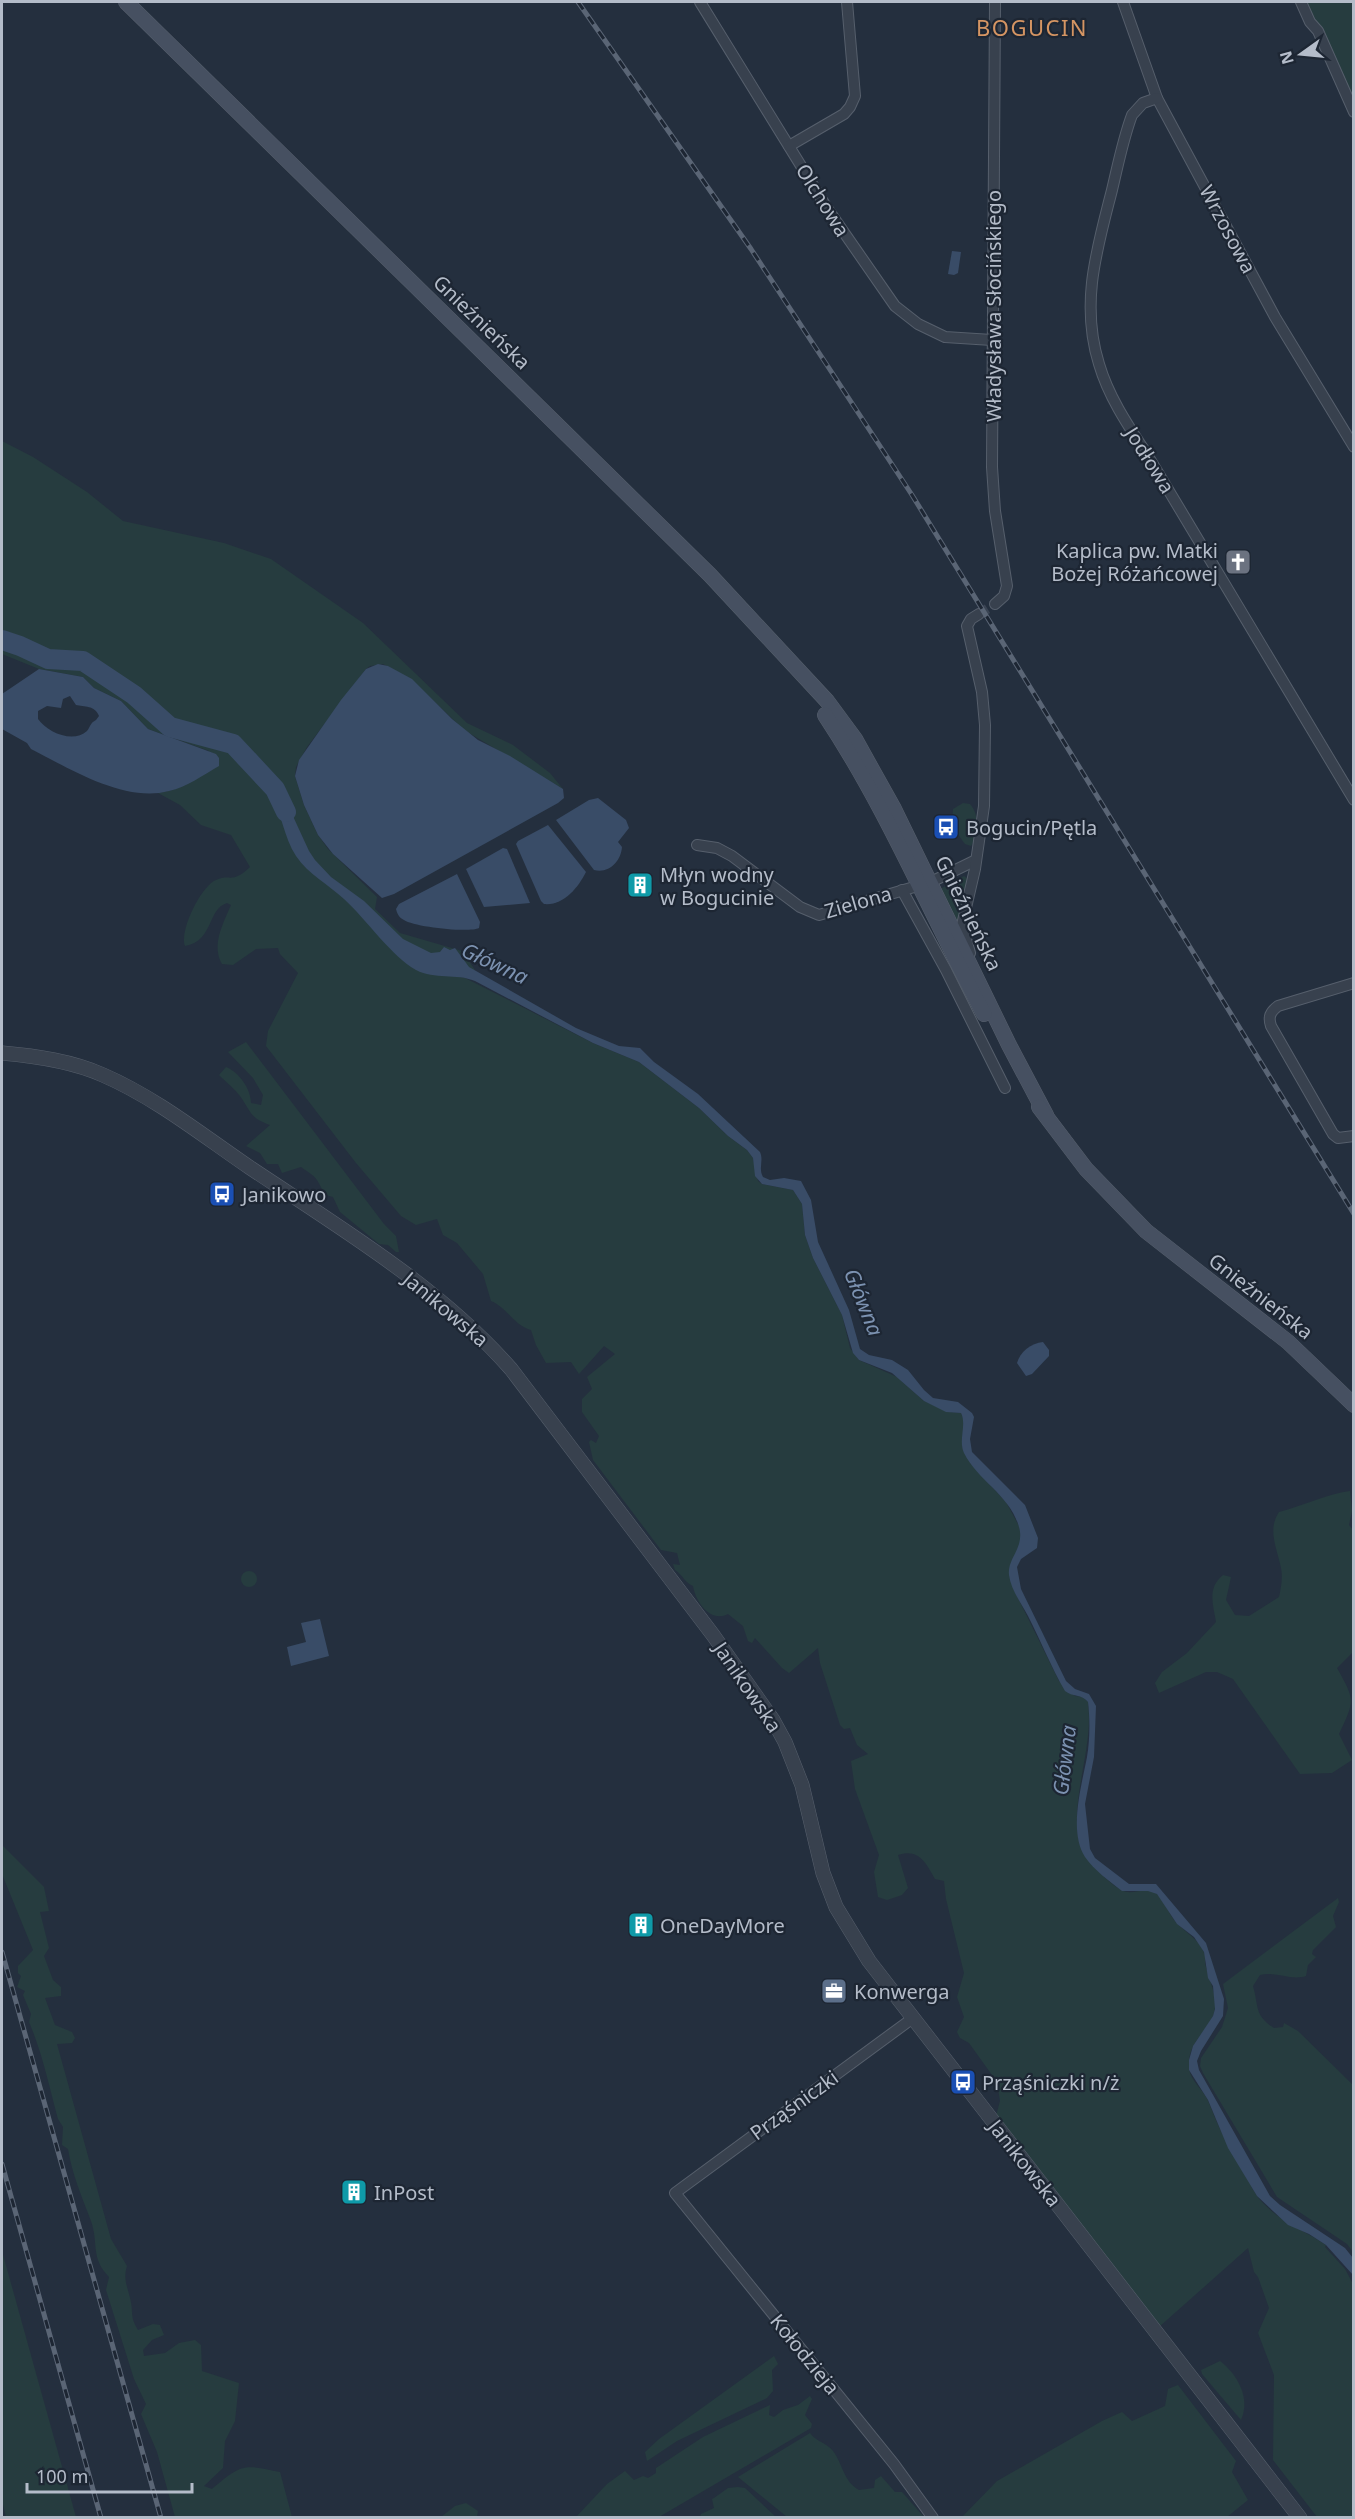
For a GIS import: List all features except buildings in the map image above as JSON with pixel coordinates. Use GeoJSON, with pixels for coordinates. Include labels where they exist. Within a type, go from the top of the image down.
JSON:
{"type":"FeatureCollection","features":[{"type":"Feature","properties":{"kind":"main road","name":"Gnieźnieńska"},"geometry":{"type":"LineString","coordinates":[[126,2],[668,533],[747,613],[826,701],[855,739],[894,809],[925,883],[1003,1050],[1029,1095],[1086,1169],[1146,1231],[1288,1342],[1353,1404]]}},
{"type":"Feature","properties":{"kind":"main road","name":"Gnieźnieńska"},"geometry":{"type":"LineString","coordinates":[[925,883],[975,971],[1009,1046],[1046,1115]]}},
{"type":"Feature","properties":{"kind":"street","name":"Olchowa"},"geometry":{"type":"LineString","coordinates":[[700,2],[827,208],[868,269],[901,311],[918,324],[945,337],[992,340]]}},
{"type":"Feature","properties":{"kind":"street"},"geometry":{"type":"LineString","coordinates":[[789,146],[844,114],[855,96],[847,2]]}},
{"type":"Feature","properties":{"kind":"street","name":"Władysława Słocińskiego"},"geometry":{"type":"LineString","coordinates":[[995,2],[993,487],[1007,586],[1004,596],[995,604]]}},
{"type":"Feature","properties":{"kind":"street","name":"Wrzosowa"},"geometry":{"type":"LineString","coordinates":[[1123,2],[1157,98],[1275,317],[1353,447]]}},
{"type":"Feature","properties":{"kind":"street"},"geometry":{"type":"LineString","coordinates":[[1301,2],[1310,22],[1318,31],[1353,112]]}},
{"type":"Feature","properties":{"kind":"street","name":"Jodłowa"},"geometry":{"type":"LineString","coordinates":[[1157,98],[1143,103],[1132,115],[1095,255],[1090,280],[1091,315],[1099,364],[1116,407],[1148,456],[1353,800]]}},
{"type":"Feature","properties":{"kind":"street"},"geometry":{"type":"LineString","coordinates":[[975,971],[963,926],[984,806],[985,725],[982,692],[967,626],[971,619],[979,614]]}},
{"type":"Feature","properties":{"kind":"street","name":"Zielona"},"geometry":{"type":"LineString","coordinates":[[697,845],[717,848],[732,856],[800,907],[819,915],[925,883],[974,861]]}},
{"type":"Feature","properties":{"kind":"street"},"geometry":{"type":"LineString","coordinates":[[902,890],[946,970],[1005,1088]]}},
{"type":"Feature","properties":{"kind":"street"},"geometry":{"type":"LineString","coordinates":[[1353,983],[1278,1006],[1271,1011],[1269,1019],[1333,1134],[1338,1138],[1353,1136]]}},
{"type":"Feature","properties":{"kind":"street","name":"Janikowska"},"geometry":{"type":"LineString","coordinates":[[2,1053],[63,1062],[101,1074],[142,1095],[410,1278],[457,1314],[494,1349],[713,1635],[773,1720],[785,1742],[802,1785],[823,1873],[836,1907],[868,1961],[1300,2517]]}},
{"type":"Feature","properties":{"kind":"street","name":"Prząśniczki"},"geometry":{"type":"LineString","coordinates":[[675,2193],[913,2018]]}},
{"type":"Feature","properties":{"kind":"street","name":"Kołodzieja"},"geometry":{"type":"LineString","coordinates":[[675,2193],[894,2464],[933,2517]]}},
{"type":"Feature","properties":{"kind":"green space"},"geometry":{"type":"Polygon","coordinates":[[[1306,2],[1353,2],[1353,113],[1306,2]]]}},
{"type":"Feature","properties":{"kind":"green space"},"geometry":{"type":"Polygon","coordinates":[[[2,441],[33,457],[87,492],[123,521],[224,543],[271,559],[363,623],[467,723],[513,745],[550,773],[563,789],[464,730],[412,680],[383,664],[366,669],[307,747],[296,767],[295,776],[304,805],[318,835],[328,849],[377,897],[375,909],[400,933],[462,951],[475,970],[452,975],[465,978],[593,1043],[639,1062],[699,1108],[728,1136],[747,1150],[753,1158],[758,1181],[762,1184],[793,1190],[802,1204],[805,1235],[813,1258],[842,1315],[850,1348],[859,1360],[897,1377],[924,1401],[950,1412],[961,1413],[964,1421],[962,1446],[971,1464],[1006,1502],[1019,1526],[1021,1534],[1019,1548],[1009,1569],[1014,1590],[1059,1681],[1075,1696],[1084,1697],[1088,1702],[1088,1737],[1077,1807],[1081,1847],[1099,1871],[1121,1890],[1130,1892],[1148,1890],[1157,1894],[1176,1922],[1203,1949],[1215,2009],[1191,2053],[1190,2073],[1207,2099],[1226,2140],[1258,2197],[1285,2221],[1326,2245],[1325,2247],[1345,2269],[1353,2284],[1353,2517],[1317,2517],[1273,2460],[1274,2375],[1258,2333],[1269,2308],[1254,2272],[1248,2248],[1159,2327],[996,2116],[1000,2101],[997,2082],[969,2043],[960,2038],[957,2032],[964,2017],[957,1997],[964,1973],[946,1899],[944,1881],[935,1879],[917,1855],[905,1853],[898,1855],[908,1888],[902,1895],[887,1900],[878,1897],[874,1872],[879,1855],[855,1789],[851,1761],[868,1754],[857,1745],[850,1728],[844,1729],[840,1725],[820,1663],[818,1648],[789,1673],[755,1638],[752,1643],[748,1641],[743,1626],[728,1614],[716,1616],[705,1610],[697,1599],[693,1586],[675,1570],[673,1564],[680,1565],[677,1553],[661,1550],[593,1460],[589,1442],[591,1440],[596,1443],[599,1436],[582,1412],[582,1399],[592,1389],[587,1377],[615,1354],[604,1346],[579,1374],[571,1362],[546,1363],[531,1330],[525,1328],[491,1301],[483,1274],[457,1243],[443,1235],[437,1219],[416,1225],[401,1216],[356,1163],[266,1046],[268,1031],[298,973],[280,954],[278,948],[256,949],[233,965],[222,964],[218,942],[231,905],[227,903],[216,912],[201,938],[185,946],[185,930],[188,920],[204,891],[216,880],[239,876],[250,867],[231,835],[201,825],[180,805],[158,793],[178,788],[190,780],[209,751],[148,729],[121,701],[94,688],[83,677],[39,669],[2,654],[2,441]]]}},
{"type":"Feature","properties":{"kind":"green space"},"geometry":{"type":"Polygon","coordinates":[[[963,803],[970,804],[977,819],[971,846],[962,840],[953,819],[953,809],[963,803]]]}},
{"type":"Feature","properties":{"kind":"green space"},"geometry":{"type":"Polygon","coordinates":[[[964,876],[968,879],[957,923],[940,889],[964,876]]]}},
{"type":"Feature","properties":{"kind":"green space"},"geometry":{"type":"Polygon","coordinates":[[[246,1042],[384,1224],[396,1236],[399,1252],[388,1245],[379,1244],[340,1212],[333,1197],[325,1193],[316,1178],[301,1167],[282,1173],[278,1164],[267,1164],[260,1153],[246,1146],[270,1125],[254,1117],[238,1093],[219,1075],[226,1067],[231,1069],[247,1087],[251,1103],[261,1105],[263,1095],[253,1078],[228,1052],[246,1042]]]}},
{"type":"Feature","properties":{"kind":"green space"},"geometry":{"type":"Polygon","coordinates":[[[1350,1491],[1352,1511],[1349,1525],[1354,1531],[1353,1652],[1337,1668],[1351,1700],[1348,1714],[1339,1734],[1352,1760],[1332,1773],[1300,1774],[1233,1679],[1217,1672],[1206,1672],[1159,1693],[1155,1683],[1162,1672],[1187,1653],[1216,1622],[1213,1591],[1223,1575],[1231,1577],[1226,1600],[1235,1615],[1249,1616],[1279,1597],[1282,1572],[1273,1532],[1275,1519],[1279,1512],[1350,1491]]]}},
{"type":"Feature","properties":{"kind":"green space"},"geometry":{"type":"Polygon","coordinates":[[[249,1571],[255,1573],[257,1579],[255,1585],[249,1587],[243,1585],[241,1579],[243,1573],[249,1571]]]}},
{"type":"Feature","properties":{"kind":"green space"},"geometry":{"type":"Polygon","coordinates":[[[2,1845],[44,1887],[49,1911],[40,1912],[49,1948],[44,1956],[53,1980],[61,1987],[61,1996],[45,1998],[55,2025],[72,2032],[75,2038],[72,2043],[57,2044],[111,2239],[127,2266],[125,2278],[134,2321],[138,2330],[153,2324],[160,2325],[164,2335],[152,2340],[143,2350],[144,2356],[165,2353],[179,2343],[195,2340],[201,2345],[202,2371],[239,2383],[235,2421],[225,2441],[223,2468],[204,2486],[212,2489],[243,2468],[280,2472],[292,2517],[175,2517],[157,2452],[141,2414],[146,2404],[134,2379],[106,2290],[109,2277],[99,2263],[91,2221],[68,2149],[62,2145],[63,2127],[58,2119],[42,2057],[29,2022],[31,2014],[23,1995],[25,1991],[17,1987],[21,1976],[18,1973],[18,1966],[33,1950],[2,1874],[2,1845]]]}},
{"type":"Feature","properties":{"kind":"green space"},"geometry":{"type":"Polygon","coordinates":[[[1338,1898],[1339,1902],[1333,1916],[1336,1927],[1313,1950],[1312,1954],[1316,1957],[1308,1965],[1306,1976],[1260,1975],[1253,1986],[1258,2010],[1263,2019],[1274,2028],[1283,2027],[1284,2023],[1298,2031],[1353,2085],[1353,2252],[1347,2244],[1277,2197],[1200,2066],[1201,2058],[1222,2027],[1228,2008],[1223,1984],[1338,1898]]]}},
{"type":"Feature","properties":{"kind":"green space"},"geometry":{"type":"Polygon","coordinates":[[[2,2251],[76,2517],[6,2517],[2,2501],[2,2251]]]}},
{"type":"Feature","properties":{"kind":"green space"},"geometry":{"type":"Polygon","coordinates":[[[774,2356],[778,2364],[772,2370],[773,2391],[767,2398],[677,2441],[647,2461],[645,2452],[659,2439],[774,2356]]]}},
{"type":"Feature","properties":{"kind":"green space"},"geometry":{"type":"Polygon","coordinates":[[[1220,2361],[1241,2387],[1244,2412],[1241,2420],[1202,2374],[1201,2370],[1220,2361]]]}},
{"type":"Feature","properties":{"kind":"green space"},"geometry":{"type":"Polygon","coordinates":[[[1178,2385],[1236,2461],[1232,2472],[1248,2500],[1227,2517],[962,2517],[997,2481],[1122,2412],[1132,2421],[1165,2406],[1168,2389],[1178,2385]]]}},
{"type":"Feature","properties":{"kind":"green space"},"geometry":{"type":"Polygon","coordinates":[[[810,2396],[812,2399],[805,2415],[812,2424],[811,2428],[659,2517],[576,2517],[607,2484],[625,2471],[634,2480],[643,2476],[648,2478],[656,2473],[656,2468],[703,2437],[770,2405],[769,2415],[774,2417],[810,2396]]]}},
{"type":"Feature","properties":{"kind":"green space"},"geometry":{"type":"Polygon","coordinates":[[[810,2433],[833,2451],[846,2477],[859,2490],[874,2488],[875,2480],[881,2476],[895,2492],[902,2492],[924,2517],[787,2517],[738,2477],[810,2433]]]}},
{"type":"Feature","properties":{"kind":"green space"},"geometry":{"type":"Polygon","coordinates":[[[728,2488],[745,2488],[776,2517],[700,2517],[701,2514],[714,2508],[712,2499],[728,2488]]]}},
{"type":"Feature","properties":{"kind":"green space"},"geometry":{"type":"Polygon","coordinates":[[[466,2503],[478,2511],[477,2517],[441,2517],[455,2506],[466,2503]]]}},
{"type":"Feature","properties":{"kind":"water"},"geometry":{"type":"Polygon","coordinates":[[[952,251],[961,252],[958,273],[954,275],[948,274],[952,251]]]}},
{"type":"Feature","properties":{"kind":"water"},"geometry":{"type":"Polygon","coordinates":[[[378,664],[388,666],[412,679],[452,719],[478,740],[510,756],[563,789],[564,798],[394,894],[382,898],[333,854],[318,835],[304,805],[295,776],[299,760],[341,700],[366,669],[378,664]]]}},
{"type":"Feature","properties":{"kind":"water"},"geometry":{"type":"Polygon","coordinates":[[[39,669],[83,677],[94,688],[121,701],[148,729],[216,754],[219,758],[219,766],[189,784],[169,791],[134,792],[116,788],[63,766],[31,749],[27,743],[2,729],[2,694],[39,669]],[[70,696],[63,699],[61,708],[47,706],[38,711],[38,719],[47,728],[61,735],[81,735],[99,716],[92,708],[76,705],[70,696]]]}},
{"type":"Feature","properties":{"kind":"water"},"geometry":{"type":"Polygon","coordinates":[[[280,788],[315,860],[331,877],[364,901],[403,939],[431,953],[440,952],[444,947],[450,950],[455,948],[469,967],[576,1028],[619,1046],[640,1048],[654,1062],[698,1094],[760,1152],[763,1177],[770,1180],[784,1178],[801,1181],[811,1200],[818,1242],[849,1310],[860,1349],[869,1355],[892,1360],[908,1370],[933,1398],[958,1402],[972,1413],[974,1417],[970,1439],[972,1452],[1025,1505],[1038,1538],[1037,1548],[1021,1559],[1017,1567],[1021,1589],[1066,1681],[1075,1689],[1089,1694],[1096,1706],[1094,1757],[1085,1804],[1090,1849],[1095,1858],[1129,1884],[1156,1884],[1206,1943],[1224,1999],[1223,2016],[1197,2061],[1199,2070],[1270,2196],[1345,2248],[1353,2258],[1353,2275],[1326,2245],[1309,2234],[1288,2225],[1257,2196],[1228,2148],[1208,2100],[1189,2070],[1193,2046],[1213,2016],[1215,2009],[1213,1986],[1208,1978],[1204,1952],[1194,1937],[1177,1924],[1157,1894],[1148,1891],[1122,1891],[1085,1857],[1077,1834],[1077,1821],[1089,1744],[1088,1702],[1065,1691],[1014,1591],[1009,1569],[1020,1541],[1019,1527],[1009,1506],[977,1472],[964,1453],[961,1413],[946,1412],[924,1401],[892,1373],[859,1360],[853,1353],[842,1315],[813,1258],[805,1235],[802,1204],[793,1190],[762,1184],[755,1176],[753,1158],[747,1150],[728,1136],[699,1108],[639,1062],[593,1043],[475,981],[423,973],[407,964],[388,947],[344,899],[301,863],[288,841],[271,792],[280,788]]]}},
{"type":"Feature","properties":{"kind":"water"},"geometry":{"type":"Polygon","coordinates":[[[598,798],[626,820],[629,828],[618,842],[622,847],[617,861],[609,868],[599,871],[594,870],[556,820],[589,800],[598,798]]]}},
{"type":"Feature","properties":{"kind":"water"},"geometry":{"type":"Polygon","coordinates":[[[548,825],[586,872],[579,884],[564,899],[544,904],[516,844],[548,825]]]}},
{"type":"Feature","properties":{"kind":"water"},"geometry":{"type":"Polygon","coordinates":[[[503,848],[507,849],[530,903],[484,907],[466,869],[503,848]]]}},
{"type":"Feature","properties":{"kind":"water"},"geometry":{"type":"Polygon","coordinates":[[[457,874],[480,922],[479,928],[454,930],[429,927],[410,923],[400,917],[396,909],[399,904],[457,874]]]}},
{"type":"Feature","properties":{"kind":"water"},"geometry":{"type":"Polygon","coordinates":[[[1043,1342],[1049,1350],[1049,1356],[1032,1374],[1026,1376],[1017,1363],[1018,1359],[1030,1346],[1043,1342]]]}},
{"type":"Feature","properties":{"kind":"water"},"geometry":{"type":"Polygon","coordinates":[[[320,1619],[329,1656],[291,1666],[287,1647],[306,1642],[301,1623],[320,1619]]]}},
{"type":"Feature","properties":{"kind":"waterway","name":"Główna"},"geometry":{"type":"LineString","coordinates":[[2,640],[48,659],[83,661],[134,695],[170,727],[233,744],[275,789],[286,812]]}},
{"type":"Feature","properties":{"kind":"tunnel"},"geometry":{"type":"LineString","coordinates":[[979,614],[995,604]]}},
{"type":"Feature","properties":{"kind":"railway"},"geometry":{"type":"LineString","coordinates":[[578,2],[751,249],[912,495],[1354,1214]]}},
{"type":"Feature","properties":{"kind":"railway"},"geometry":{"type":"LineString","coordinates":[[2,1952],[161,2518]]}},
{"type":"Feature","properties":{"kind":"railway"},"geometry":{"type":"LineString","coordinates":[[2,2164],[101,2518]]}},
{"type":"Feature","properties":{"kind":"place","name":"Kaplica pw. Matki Bożej Różańcowej"},"geometry":{"type":"Point","coordinates":[1238,562]}},
{"type":"Feature","properties":{"kind":"place","name":"Bogucin/Pętla"},"geometry":{"type":"Point","coordinates":[946,827]}},
{"type":"Feature","properties":{"kind":"place","name":"Młyn wodny w Bogucinie"},"geometry":{"type":"Point","coordinates":[640,885]}},
{"type":"Feature","properties":{"kind":"place","name":"Janikowo"},"geometry":{"type":"Point","coordinates":[222,1194]}},
{"type":"Feature","properties":{"kind":"place","name":"OneDayMore"},"geometry":{"type":"Point","coordinates":[641,1925]}},
{"type":"Feature","properties":{"kind":"place","name":"Konwerga"},"geometry":{"type":"Point","coordinates":[834,1991]}},
{"type":"Feature","properties":{"kind":"place","name":"Prząśniczki n/ż"},"geometry":{"type":"Point","coordinates":[963,2082]}},
{"type":"Feature","properties":{"kind":"place","name":"InPost"},"geometry":{"type":"Point","coordinates":[354,2192]}},
{"type":"Feature","properties":{"kind":"district","name":"BOGUCIN"},"geometry":{"type":"Point","coordinates":[1032,27]}}]}
